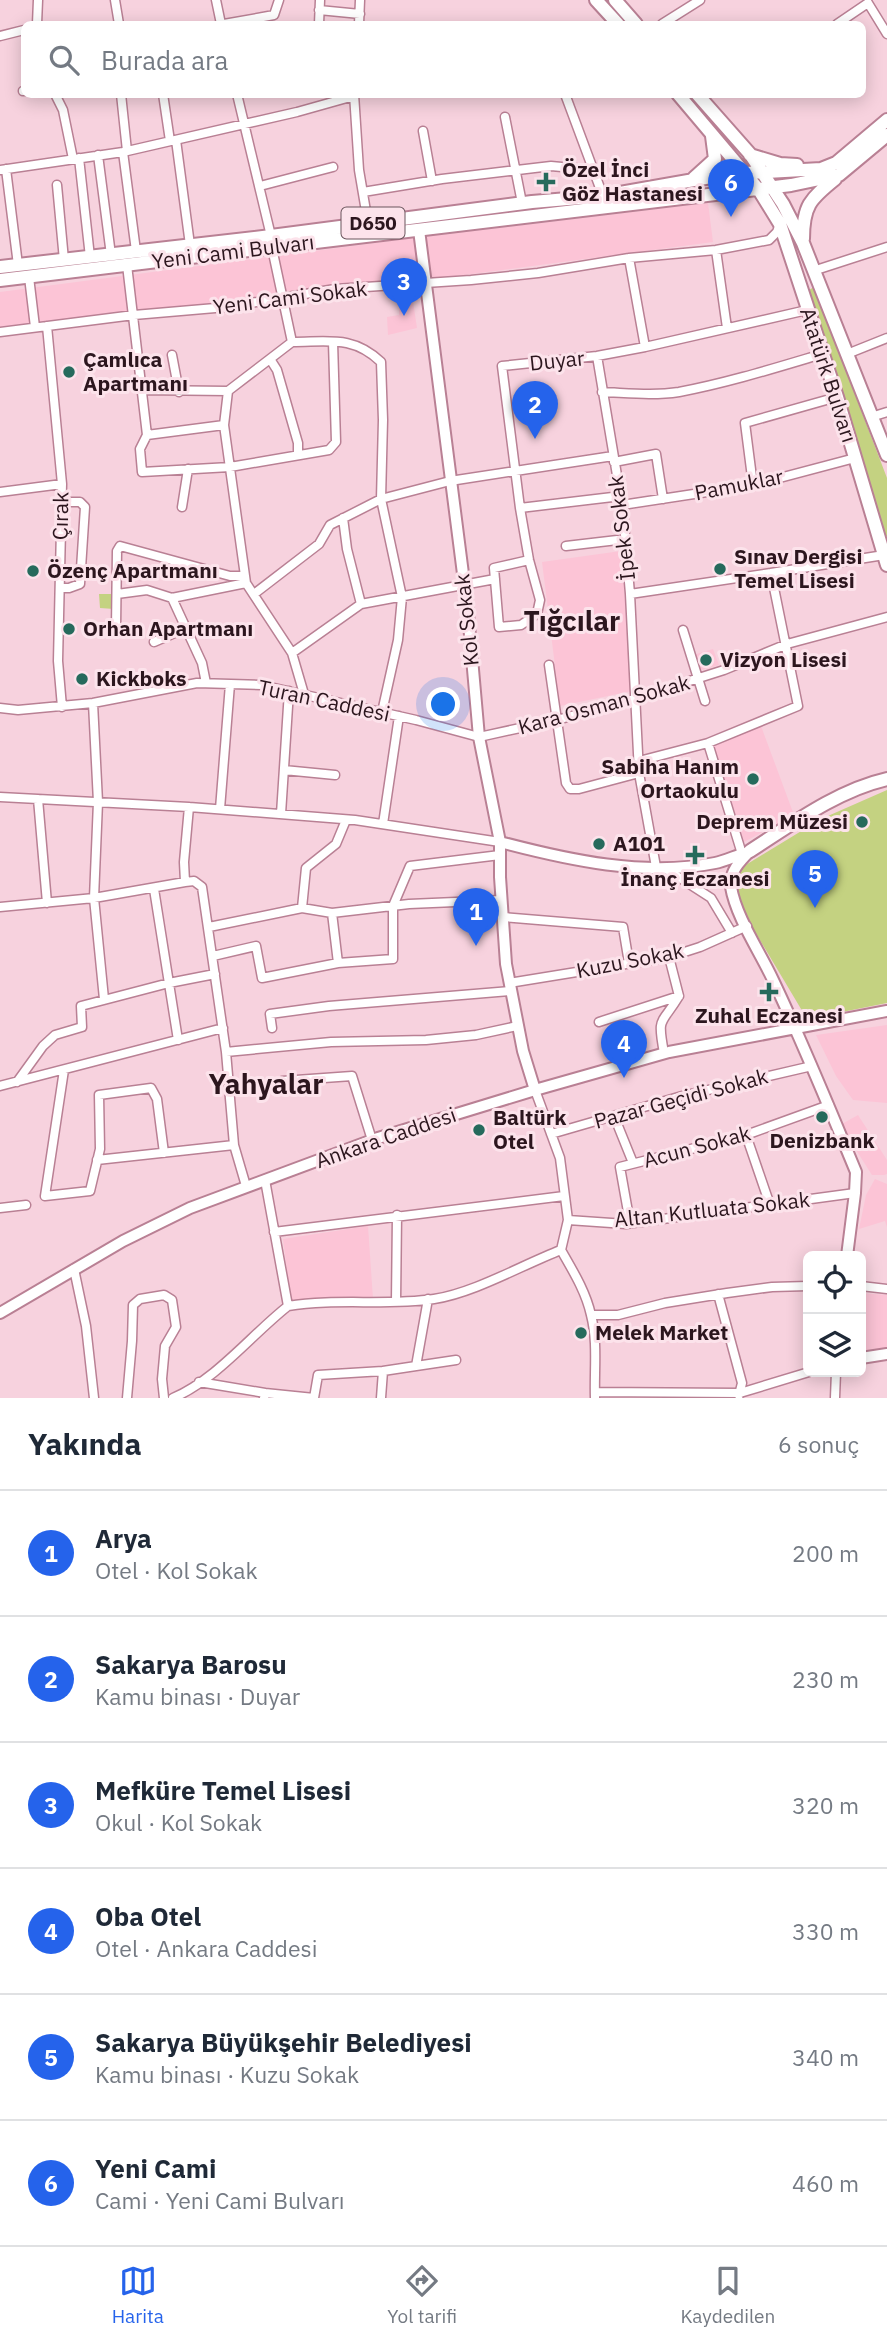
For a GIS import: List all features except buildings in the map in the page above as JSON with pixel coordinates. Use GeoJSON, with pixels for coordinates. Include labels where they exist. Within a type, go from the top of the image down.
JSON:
{"type":"FeatureCollection","features":[{"type":"Feature","properties":{"kind":"main road"},"geometry":{"type":"LineString","coordinates":[[596,0],[615,21]]}},
{"type":"Feature","properties":{"kind":"main road"},"geometry":{"type":"LineString","coordinates":[[615,0],[633,21]]}},
{"type":"Feature","properties":{"kind":"main road","name":"Atatürk Bulvarı"},"geometry":{"type":"LineString","coordinates":[[682,98],[759,190],[780,225],[886,557]]}},
{"type":"Feature","properties":{"kind":"main road","name":"Atatürk Bulvarı"},"geometry":{"type":"LineString","coordinates":[[700,98],[774,187],[803,243],[887,455]]}},
{"type":"Feature","properties":{"kind":"main road"},"geometry":{"type":"LineString","coordinates":[[750,155],[788,165],[825,160],[851,151],[887,120]]}},
{"type":"Feature","properties":{"kind":"main road"},"geometry":{"type":"LineString","coordinates":[[692,179],[712,165],[715,159],[712,132]]}},
{"type":"Feature","properties":{"kind":"main road"},"geometry":{"type":"LineString","coordinates":[[803,243],[807,205],[814,196],[887,135]]}},
{"type":"Feature","properties":{"kind":"main road","name":"Yeni Cami Bulvarı"},"geometry":{"type":"LineString","coordinates":[[0,280],[127,265],[368,223],[522,203],[603,197],[692,179],[821,169],[836,163],[851,151]]}},
{"type":"Feature","properties":{"kind":"main road","name":"Yeni Cami Bulvarı"},"geometry":{"type":"LineString","coordinates":[[0,267],[190,244],[271,242],[419,230],[759,190],[839,175]]}},
{"type":"Feature","properties":{"kind":"main road"},"geometry":{"type":"LineString","coordinates":[[741,191],[757,195],[766,202]]}},
{"type":"Feature","properties":{"kind":"main road"},"geometry":{"type":"LineString","coordinates":[[746,853],[842,796],[887,779]]}},
{"type":"Feature","properties":{"kind":"street"},"geometry":{"type":"LineString","coordinates":[[37,21],[38,0]]}},
{"type":"Feature","properties":{"kind":"street"},"geometry":{"type":"LineString","coordinates":[[115,0],[118,21]]}},
{"type":"Feature","properties":{"kind":"street"},"geometry":{"type":"LineString","coordinates":[[216,0],[222,21]]}},
{"type":"Feature","properties":{"kind":"street"},"geometry":{"type":"LineString","coordinates":[[240,21],[274,15],[278,10],[279,0]]}},
{"type":"Feature","properties":{"kind":"street"},"geometry":{"type":"LineString","coordinates":[[318,21],[320,0]]}},
{"type":"Feature","properties":{"kind":"street"},"geometry":{"type":"LineString","coordinates":[[359,21],[360,0]]}},
{"type":"Feature","properties":{"kind":"street"},"geometry":{"type":"LineString","coordinates":[[667,21],[701,0]]}},
{"type":"Feature","properties":{"kind":"street"},"geometry":{"type":"LineString","coordinates":[[842,21],[868,4],[887,34]]}},
{"type":"Feature","properties":{"kind":"street"},"geometry":{"type":"LineString","coordinates":[[319,10],[360,14]]}},
{"type":"Feature","properties":{"kind":"street"},"geometry":{"type":"LineString","coordinates":[[0,36],[21,31]]}},
{"type":"Feature","properties":{"kind":"street"},"geometry":{"type":"LineString","coordinates":[[57,98],[76,158],[90,257]]}},
{"type":"Feature","properties":{"kind":"street"},"geometry":{"type":"LineString","coordinates":[[121,98],[136,251]]}},
{"type":"Feature","properties":{"kind":"street"},"geometry":{"type":"LineString","coordinates":[[164,98],[190,244]]}},
{"type":"Feature","properties":{"kind":"street"},"geometry":{"type":"LineString","coordinates":[[238,98],[260,186],[292,342]]}},
{"type":"Feature","properties":{"kind":"street"},"geometry":{"type":"LineString","coordinates":[[18,265],[3,170],[125,152],[298,113],[345,98]]}},
{"type":"Feature","properties":{"kind":"street"},"geometry":{"type":"LineString","coordinates":[[354,98],[368,223]]}},
{"type":"Feature","properties":{"kind":"street"},"geometry":{"type":"LineString","coordinates":[[567,98],[603,197]]}},
{"type":"Feature","properties":{"kind":"street"},"geometry":{"type":"LineString","coordinates":[[505,117],[522,203]]}},
{"type":"Feature","properties":{"kind":"street"},"geometry":{"type":"LineString","coordinates":[[423,131],[432,181]]}},
{"type":"Feature","properties":{"kind":"street"},"geometry":{"type":"LineString","coordinates":[[98,155],[111,255]]}},
{"type":"Feature","properties":{"kind":"street"},"geometry":{"type":"LineString","coordinates":[[363,192],[551,166],[594,170]]}},
{"type":"Feature","properties":{"kind":"street"},"geometry":{"type":"LineString","coordinates":[[260,186],[333,167]]}},
{"type":"Feature","properties":{"kind":"street"},"geometry":{"type":"LineString","coordinates":[[57,185],[64,260]]}},
{"type":"Feature","properties":{"kind":"street","name":"Yeni Cami Sokak"},"geometry":{"type":"LineString","coordinates":[[0,332],[134,315],[227,307],[335,289],[538,273],[629,258],[716,250],[769,240],[780,225]]}},
{"type":"Feature","properties":{"kind":"street","name":"Kol Sokak"},"geometry":{"type":"LineString","coordinates":[[419,230],[464,585],[479,737],[500,842],[510,987],[517,1026],[535,1090]]}},
{"type":"Feature","properties":{"kind":"street"},"geometry":{"type":"LineString","coordinates":[[813,271],[887,247]]}},
{"type":"Feature","properties":{"kind":"street"},"geometry":{"type":"LineString","coordinates":[[716,250],[727,328]]}},
{"type":"Feature","properties":{"kind":"street"},"geometry":{"type":"LineString","coordinates":[[629,258],[645,347]]}},
{"type":"Feature","properties":{"kind":"street"},"geometry":{"type":"LineString","coordinates":[[127,265],[147,435],[140,449],[142,472],[230,467],[329,450],[336,442],[333,342]]}},
{"type":"Feature","properties":{"kind":"street"},"geometry":{"type":"LineString","coordinates":[[29,276],[35,327]]}},
{"type":"Feature","properties":{"kind":"street","name":"Duyar"},"geometry":{"type":"LineString","coordinates":[[495,579],[499,627],[521,625],[537,614],[540,600],[529,560],[520,508],[502,366],[597,356],[807,310]]}},
{"type":"Feature","properties":{"kind":"street","name":"Çırak"},"geometry":{"type":"LineString","coordinates":[[47,326],[62,484],[58,661],[62,707]]}},
{"type":"Feature","properties":{"kind":"street"},"geometry":{"type":"LineString","coordinates":[[846,354],[887,338]]}},
{"type":"Feature","properties":{"kind":"street"},"geometry":{"type":"LineString","coordinates":[[142,390],[228,391],[292,342],[345,341],[368,350],[381,362],[381,499],[402,597],[398,640],[382,712]]}},
{"type":"Feature","properties":{"kind":"street"},"geometry":{"type":"LineString","coordinates":[[602,392],[677,392],[822,354]]}},
{"type":"Feature","properties":{"kind":"street"},"geometry":{"type":"LineString","coordinates":[[172,355],[179,392]]}},
{"type":"Feature","properties":{"kind":"street","name":"İpek Sokak"},"geometry":{"type":"LineString","coordinates":[[597,356],[626,539],[639,773],[659,867]]}},
{"type":"Feature","properties":{"kind":"street"},"geometry":{"type":"LineString","coordinates":[[270,359],[280,382],[298,443],[298,455]]}},
{"type":"Feature","properties":{"kind":"street"},"geometry":{"type":"LineString","coordinates":[[228,391],[224,425],[246,580],[292,653],[304,694]]}},
{"type":"Feature","properties":{"kind":"street"},"geometry":{"type":"LineString","coordinates":[[753,485],[745,424],[837,397]]}},
{"type":"Feature","properties":{"kind":"street"},"geometry":{"type":"LineString","coordinates":[[871,417],[887,412]]}},
{"type":"Feature","properties":{"kind":"street"},"geometry":{"type":"LineString","coordinates":[[147,435],[224,425]]}},
{"type":"Feature","properties":{"kind":"street"},"geometry":{"type":"LineString","coordinates":[[254,594],[318,544],[330,525],[381,499],[450,481],[656,454],[663,499]]}},
{"type":"Feature","properties":{"kind":"street","name":"Pamuklar"},"geometry":{"type":"LineString","coordinates":[[520,508],[663,499],[753,485],[855,458]]}},
{"type":"Feature","properties":{"kind":"street"},"geometry":{"type":"LineString","coordinates":[[183,507],[188,469]]}},
{"type":"Feature","properties":{"kind":"street"},"geometry":{"type":"LineString","coordinates":[[0,492],[62,484]]}},
{"type":"Feature","properties":{"kind":"street"},"geometry":{"type":"LineString","coordinates":[[60,588],[69,589],[80,584],[85,508],[80,502],[62,502]]}},
{"type":"Feature","properties":{"kind":"street"},"geometry":{"type":"LineString","coordinates":[[343,518],[347,549],[361,604]]}},
{"type":"Feature","properties":{"kind":"street"},"geometry":{"type":"LineString","coordinates":[[566,546],[626,539]]}},
{"type":"Feature","properties":{"kind":"street"},"geometry":{"type":"LineString","coordinates":[[116,628],[117,551],[120,546],[246,580]]}},
{"type":"Feature","properties":{"kind":"street"},"geometry":{"type":"LineString","coordinates":[[630,594],[886,557]]}},
{"type":"Feature","properties":{"kind":"street"},"geometry":{"type":"LineString","coordinates":[[292,653],[361,604],[495,579],[494,568],[529,560]]}},
{"type":"Feature","properties":{"kind":"street"},"geometry":{"type":"LineString","coordinates":[[639,761],[708,743],[798,706],[771,573]]}},
{"type":"Feature","properties":{"kind":"street"},"geometry":{"type":"LineString","coordinates":[[117,594],[147,590],[173,598],[246,580]]}},
{"type":"Feature","properties":{"kind":"street"},"geometry":{"type":"LineString","coordinates":[[173,598],[202,663],[206,683]]}},
{"type":"Feature","properties":{"kind":"street","name":"Kara Osman Sokak"},"geometry":{"type":"LineString","coordinates":[[479,737],[557,720],[636,698],[724,670],[787,644],[887,617]]}},
{"type":"Feature","properties":{"kind":"street"},"geometry":{"type":"LineString","coordinates":[[154,642],[186,628]]}},
{"type":"Feature","properties":{"kind":"street"},"geometry":{"type":"LineString","coordinates":[[682,629],[705,701]]}},
{"type":"Feature","properties":{"kind":"street"},"geometry":{"type":"LineString","coordinates":[[549,665],[566,783],[570,789],[639,773]]}},
{"type":"Feature","properties":{"kind":"street","name":"Turan Caddesi"},"geometry":{"type":"LineString","coordinates":[[0,708],[18,710],[62,707],[197,683],[261,685],[479,737]]}},
{"type":"Feature","properties":{"kind":"street"},"geometry":{"type":"LineString","coordinates":[[220,809],[230,684]]}},
{"type":"Feature","properties":{"kind":"street"},"geometry":{"type":"LineString","coordinates":[[281,814],[289,691]]}},
{"type":"Feature","properties":{"kind":"street"},"geometry":{"type":"LineString","coordinates":[[93,703],[98,802],[94,898],[104,999]]}},
{"type":"Feature","properties":{"kind":"street"},"geometry":{"type":"LineString","coordinates":[[383,824],[399,716]]}},
{"type":"Feature","properties":{"kind":"street"},"geometry":{"type":"LineString","coordinates":[[708,743],[746,853]]}},
{"type":"Feature","properties":{"kind":"street"},"geometry":{"type":"LineString","coordinates":[[284,770],[335,775]]}},
{"type":"Feature","properties":{"kind":"street"},"geometry":{"type":"LineString","coordinates":[[0,797],[220,809],[383,824],[500,842],[577,860],[629,866],[715,863],[746,853]]}},
{"type":"Feature","properties":{"kind":"street"},"geometry":{"type":"LineString","coordinates":[[38,799],[47,902]]}},
{"type":"Feature","properties":{"kind":"street"},"geometry":{"type":"LineString","coordinates":[[185,882],[189,807]]}},
{"type":"Feature","properties":{"kind":"street"},"geometry":{"type":"LineString","coordinates":[[302,908],[306,868],[336,844],[346,820]]}},
{"type":"Feature","properties":{"kind":"street"},"geometry":{"type":"LineString","coordinates":[[746,853],[736,866],[731,884],[735,904],[796,1028],[856,1172],[848,1251]]}},
{"type":"Feature","properties":{"kind":"street"},"geometry":{"type":"LineString","coordinates":[[213,956],[256,946],[262,978],[338,964],[393,959],[393,906],[411,866],[500,855]]}},
{"type":"Feature","properties":{"kind":"street"},"geometry":{"type":"LineString","coordinates":[[659,867],[691,883],[711,898],[732,933]]}},
{"type":"Feature","properties":{"kind":"street"},"geometry":{"type":"LineString","coordinates":[[0,907],[94,898],[194,881],[202,887],[226,1052],[234,1145],[246,1186]]}},
{"type":"Feature","properties":{"kind":"street"},"geometry":{"type":"LineString","coordinates":[[154,889],[178,1040]]}},
{"type":"Feature","properties":{"kind":"street"},"geometry":{"type":"LineString","coordinates":[[209,927],[302,908],[332,913],[393,906],[502,900]]}},
{"type":"Feature","properties":{"kind":"street"},"geometry":{"type":"LineString","coordinates":[[332,913],[338,964]]}},
{"type":"Feature","properties":{"kind":"street"},"geometry":{"type":"LineString","coordinates":[[503,916],[623,927],[629,963]]}},
{"type":"Feature","properties":{"kind":"street","name":"Kuzu Sokak"},"geometry":{"type":"LineString","coordinates":[[272,1028],[270,1014],[510,987],[669,957],[700,947],[747,926]]}},
{"type":"Feature","properties":{"kind":"street"},"geometry":{"type":"LineString","coordinates":[[669,957],[679,996]]}},
{"type":"Feature","properties":{"kind":"street"},"geometry":{"type":"LineString","coordinates":[[18,1082],[43,1046],[55,1035],[82,1027],[80,1006],[215,974]]}},
{"type":"Feature","properties":{"kind":"street"},"geometry":{"type":"LineString","coordinates":[[599,1022],[679,996]]}},
{"type":"Feature","properties":{"kind":"street"},"geometry":{"type":"LineString","coordinates":[[664,1053],[659,1027],[664,1014],[679,996]]}},
{"type":"Feature","properties":{"kind":"street","name":"Ankara Caddesi"},"geometry":{"type":"LineString","coordinates":[[0,1313],[123,1241],[190,1208],[372,1140],[664,1053],[887,1011]]}},
{"type":"Feature","properties":{"kind":"street"},"geometry":{"type":"LineString","coordinates":[[226,1052],[331,1042],[426,1040],[476,1035],[517,1026]]}},
{"type":"Feature","properties":{"kind":"street"},"geometry":{"type":"LineString","coordinates":[[0,1086],[223,1028]]}},
{"type":"Feature","properties":{"kind":"street","name":"Pazar Geçidi Sokak"},"geometry":{"type":"LineString","coordinates":[[551,1135],[682,1096],[812,1066]]}},
{"type":"Feature","properties":{"kind":"street"},"geometry":{"type":"LineString","coordinates":[[64,1070],[45,1196],[90,1191],[100,1149],[99,1095],[151,1088],[157,1100],[164,1153]]}},
{"type":"Feature","properties":{"kind":"street"},"geometry":{"type":"LineString","coordinates":[[282,1081],[352,1076],[372,1140]]}},
{"type":"Feature","properties":{"kind":"street"},"geometry":{"type":"LineString","coordinates":[[535,1090],[560,1158],[568,1220],[561,1250],[579,1282],[592,1315],[595,1395],[739,1396],[803,1374]]}},
{"type":"Feature","properties":{"kind":"street","name":"Acun Sokak"},"geometry":{"type":"LineString","coordinates":[[630,1223],[620,1167],[746,1135],[829,1105]]}},
{"type":"Feature","properties":{"kind":"street"},"geometry":{"type":"LineString","coordinates":[[614,1116],[634,1163]]}},
{"type":"Feature","properties":{"kind":"street"},"geometry":{"type":"LineString","coordinates":[[746,1135],[770,1205]]}},
{"type":"Feature","properties":{"kind":"street"},"geometry":{"type":"LineString","coordinates":[[97,1160],[234,1145]]}},
{"type":"Feature","properties":{"kind":"street"},"geometry":{"type":"LineString","coordinates":[[265,1180],[288,1306]]}},
{"type":"Feature","properties":{"kind":"street","name":"Altan Kutluata Sokak"},"geometry":{"type":"LineString","coordinates":[[568,1220],[630,1223],[855,1194]]}},
{"type":"Feature","properties":{"kind":"street"},"geometry":{"type":"LineString","coordinates":[[274,1232],[564,1196]]}},
{"type":"Feature","properties":{"kind":"street"},"geometry":{"type":"LineString","coordinates":[[0,1208],[26,1205]]}},
{"type":"Feature","properties":{"kind":"street"},"geometry":{"type":"LineString","coordinates":[[396,1302],[397,1215]]}},
{"type":"Feature","properties":{"kind":"street"},"geometry":{"type":"LineString","coordinates":[[173,1398],[242,1349],[288,1306],[437,1299],[493,1280],[528,1262],[561,1250]]}},
{"type":"Feature","properties":{"kind":"street"},"geometry":{"type":"LineString","coordinates":[[74,1269],[86,1326],[94,1398]]}},
{"type":"Feature","properties":{"kind":"street"},"geometry":{"type":"LineString","coordinates":[[592,1315],[618,1315],[718,1294],[803,1286]]}},
{"type":"Feature","properties":{"kind":"street"},"geometry":{"type":"LineString","coordinates":[[866,1287],[887,1289]]}},
{"type":"Feature","properties":{"kind":"street"},"geometry":{"type":"LineString","coordinates":[[718,1294],[742,1383],[739,1396]]}},
{"type":"Feature","properties":{"kind":"street"},"geometry":{"type":"LineString","coordinates":[[127,1398],[132,1305],[140,1299],[164,1295],[169,1297],[175,1306],[176,1326],[164,1346],[164,1398]]}},
{"type":"Feature","properties":{"kind":"street"},"geometry":{"type":"LineString","coordinates":[[416,1366],[428,1299]]}},
{"type":"Feature","properties":{"kind":"street"},"geometry":{"type":"LineString","coordinates":[[866,1357],[887,1354]]}},
{"type":"Feature","properties":{"kind":"street"},"geometry":{"type":"LineString","coordinates":[[199,1382],[264,1396],[314,1398],[318,1376],[383,1371],[456,1360]]}},
{"type":"Feature","properties":{"kind":"street"},"geometry":{"type":"LineString","coordinates":[[381,1398],[383,1371]]}},
{"type":"Feature","properties":{"kind":"street"},"geometry":{"type":"LineString","coordinates":[[835,1398],[836,1377]]}},
{"type":"Feature","properties":{"kind":"shaded area"},"geometry":{"type":"Polygon","coordinates":[[[708,203],[713,242],[434,279],[0,329],[0,292],[708,203]]]}},
{"type":"Feature","properties":{"kind":"shaded area"},"geometry":{"type":"Polygon","coordinates":[[[399,295],[412,295],[417,328],[388,335],[387,317],[399,315],[399,295]]]}},
{"type":"Feature","properties":{"kind":"shaded area"},"geometry":{"type":"Polygon","coordinates":[[[621,551],[632,691],[560,706],[542,562],[621,551]]]}},
{"type":"Feature","properties":{"kind":"shaded area","name":"Vizyon Lisesi"},"geometry":{"type":"Polygon","coordinates":[[[713,649],[719,665],[698,671],[693,655],[713,649]]]}},
{"type":"Feature","properties":{"kind":"shaded area","name":"Sabiha Hanım Ortaokulu"},"geometry":{"type":"Polygon","coordinates":[[[761,726],[794,815],[744,842],[713,744],[761,726]]]}},
{"type":"Feature","properties":{"kind":"shaded area"},"geometry":{"type":"Polygon","coordinates":[[[887,1025],[887,1103],[853,1100],[836,1076],[816,1035],[887,1025]]]}},
{"type":"Feature","properties":{"kind":"shaded area"},"geometry":{"type":"Polygon","coordinates":[[[858,1115],[887,1160],[887,1174],[872,1175],[840,1125],[858,1115]]]}},
{"type":"Feature","properties":{"kind":"shaded area"},"geometry":{"type":"Polygon","coordinates":[[[875,1179],[887,1184],[887,1227],[885,1221],[859,1229],[866,1195],[875,1179]]]}},
{"type":"Feature","properties":{"kind":"shaded area"},"geometry":{"type":"Polygon","coordinates":[[[368,1226],[373,1299],[291,1301],[283,1239],[368,1226]]]}},
{"type":"Feature","properties":{"kind":"shaded area"},"geometry":{"type":"Polygon","coordinates":[[[866,1293],[887,1295],[887,1348],[866,1351],[866,1293]]]}},
{"type":"Feature","properties":{"kind":"green space"},"geometry":{"type":"Polygon","coordinates":[[[814,287],[887,478],[885,537],[809,290],[814,287]]]}},
{"type":"Feature","properties":{"kind":"green space"},"geometry":{"type":"Polygon","coordinates":[[[99,594],[113,594],[114,609],[100,608],[99,594]]]}},
{"type":"Feature","properties":{"kind":"green space"},"geometry":{"type":"Polygon","coordinates":[[[887,790],[887,1003],[807,1019],[736,900],[739,869],[821,819],[887,790]]]}},
{"type":"Feature","properties":{"kind":"place","name":"Özel İnci Göz Hastanesi"},"geometry":{"type":"Point","coordinates":[546,182]}},
{"type":"Feature","properties":{"kind":"place","name":"Yeni Cami"},"geometry":{"type":"Point","coordinates":[731,217]}},
{"type":"Feature","properties":{"kind":"place","name":"Mefküre Temel Lisesi"},"geometry":{"type":"Point","coordinates":[404,316]}},
{"type":"Feature","properties":{"kind":"place","name":"Çamlıca Apartmanı"},"geometry":{"type":"Point","coordinates":[69,372]}},
{"type":"Feature","properties":{"kind":"place","name":"Sakarya Barosu"},"geometry":{"type":"Point","coordinates":[535,439]}},
{"type":"Feature","properties":{"kind":"place","name":"Sınav Dergisi Temel Lisesi"},"geometry":{"type":"Point","coordinates":[720,569]}},
{"type":"Feature","properties":{"kind":"place","name":"Özenç Apartmanı"},"geometry":{"type":"Point","coordinates":[33,571]}},
{"type":"Feature","properties":{"kind":"place","name":"Orhan Apartmanı"},"geometry":{"type":"Point","coordinates":[69,629]}},
{"type":"Feature","properties":{"kind":"place","name":"Vizyon Lisesi"},"geometry":{"type":"Point","coordinates":[706,660]}},
{"type":"Feature","properties":{"kind":"place","name":"Kickboks"},"geometry":{"type":"Point","coordinates":[82,679]}},
{"type":"Feature","properties":{"kind":"place","name":"Sabiha Hanım Ortaokulu"},"geometry":{"type":"Point","coordinates":[753,779]}},
{"type":"Feature","properties":{"kind":"place","name":"Deprem Müzesi"},"geometry":{"type":"Point","coordinates":[862,822]}},
{"type":"Feature","properties":{"kind":"place","name":"A101"},"geometry":{"type":"Point","coordinates":[599,844]}},
{"type":"Feature","properties":{"kind":"place","name":"İnanç Eczanesi"},"geometry":{"type":"Point","coordinates":[695,855]}},
{"type":"Feature","properties":{"kind":"place","name":"Sakarya Büyükşehir Belediyesi"},"geometry":{"type":"Point","coordinates":[815,908]}},
{"type":"Feature","properties":{"kind":"place","name":"Arya"},"geometry":{"type":"Point","coordinates":[476,946]}},
{"type":"Feature","properties":{"kind":"place","name":"Zuhal Eczanesi"},"geometry":{"type":"Point","coordinates":[769,992]}},
{"type":"Feature","properties":{"kind":"place","name":"Oba Otel"},"geometry":{"type":"Point","coordinates":[624,1078]}},
{"type":"Feature","properties":{"kind":"place","name":"Denizbank"},"geometry":{"type":"Point","coordinates":[822,1117]}},
{"type":"Feature","properties":{"kind":"place","name":"Baltürk Otel"},"geometry":{"type":"Point","coordinates":[479,1130]}},
{"type":"Feature","properties":{"kind":"place","name":"Melek Market"},"geometry":{"type":"Point","coordinates":[581,1333]}},
{"type":"Feature","properties":{"kind":"district","name":"Tığcılar"},"geometry":{"type":"Point","coordinates":[572,621]}},
{"type":"Feature","properties":{"kind":"district","name":"Yahyalar"},"geometry":{"type":"Point","coordinates":[266,1084]}}]}
